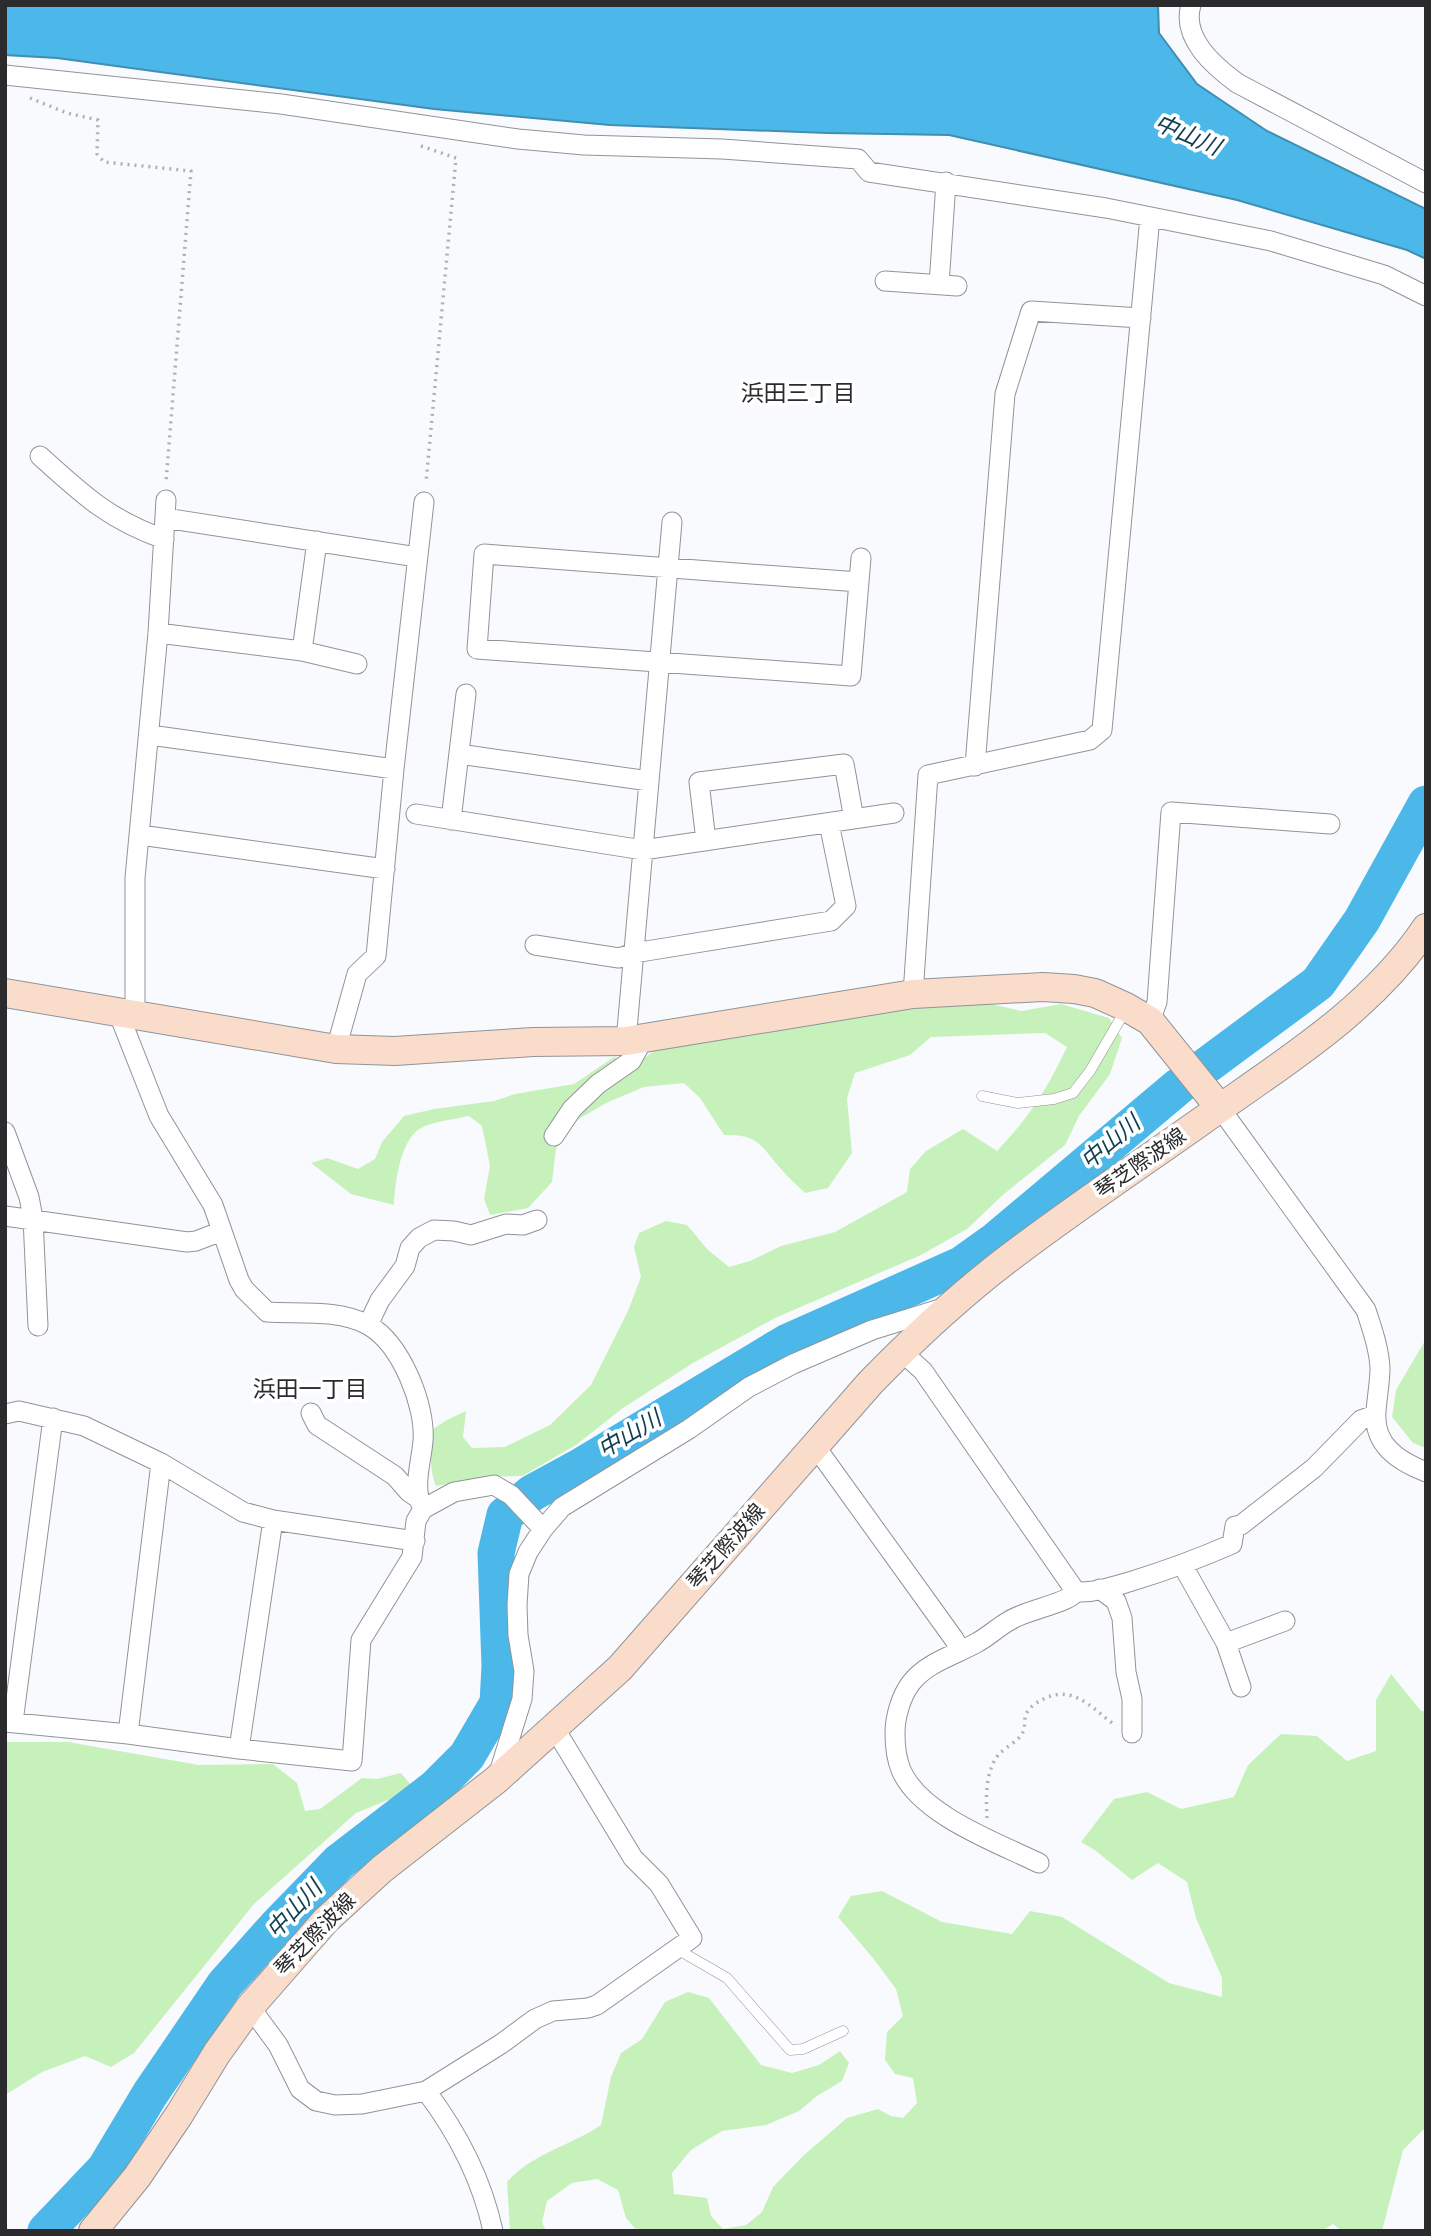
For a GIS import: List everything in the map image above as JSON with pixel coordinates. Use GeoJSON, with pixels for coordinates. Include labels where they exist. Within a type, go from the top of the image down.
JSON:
{"type":"FeatureCollection","features":[{"type":"Feature","properties":{"kind":"main road","name":"琴芝際波線"},"geometry":{"type":"LineString","coordinates":[[93,2231],[137,2177],[250,2007],[326,1920],[383,1869],[496,1780],[555,1729],[628,1659],[901,1351],[1008,1259],[1212,1098],[1327,1031],[1389,974],[1426,928]]}},
{"type":"Feature","properties":{"kind":"main road"},"geometry":{"type":"LineString","coordinates":[[5,993],[337,1049],[396,1051],[533,1042],[635,1040],[913,994],[1043,987],[1095,993],[1138,1014],[1186,1065],[1212,1098]]}},
{"type":"Feature","properties":{"kind":"street"},"geometry":{"type":"LineString","coordinates":[[1191,5],[1188,13],[1195,40],[1212,64],[1237,83],[1426,183]]}},
{"type":"Feature","properties":{"kind":"street"},"geometry":{"type":"LineString","coordinates":[[5,75],[281,104],[518,139],[584,145],[722,149],[858,159],[869,172],[946,182],[1150,217],[1271,241],[1384,275],[1426,296]]}},
{"type":"Feature","properties":{"kind":"street"},"geometry":{"type":"LineString","coordinates":[[885,281],[948,286],[946,182]]}},
{"type":"Feature","properties":{"kind":"street"},"geometry":{"type":"LineString","coordinates":[[913,994],[929,775],[1090,740],[1102,730],[1150,217]]}},
{"type":"Feature","properties":{"kind":"street"},"geometry":{"type":"LineString","coordinates":[[975,766],[1005,394],[1031,311],[1141,318]]}},
{"type":"Feature","properties":{"kind":"street"},"geometry":{"type":"LineString","coordinates":[[40,456],[88,500],[136,529],[164,539]]}},
{"type":"Feature","properties":{"kind":"street"},"geometry":{"type":"LineString","coordinates":[[337,1049],[357,974],[376,956],[424,502]]}},
{"type":"Feature","properties":{"kind":"street"},"geometry":{"type":"LineString","coordinates":[[53,1418],[9,1722],[352,1761],[361,1640],[412,1557],[420,1504],[418,1470],[423,1441],[423,1418],[412,1382],[402,1365],[390,1347],[368,1325],[342,1316],[267,1312],[244,1289],[213,1205],[159,1116],[127,1013],[135,878],[150,735],[166,509],[317,541],[417,557]]}},
{"type":"Feature","properties":{"kind":"street"},"geometry":{"type":"LineString","coordinates":[[554,1136],[572,1109],[598,1084],[631,1060],[635,1040],[634,953],[672,522]]}},
{"type":"Feature","properties":{"kind":"street"},"geometry":{"type":"LineString","coordinates":[[302,651],[317,541]]}},
{"type":"Feature","properties":{"kind":"street"},"geometry":{"type":"LineString","coordinates":[[859,582],[484,554],[477,649],[851,676],[859,582],[861,558]]}},
{"type":"Feature","properties":{"kind":"street"},"geometry":{"type":"LineString","coordinates":[[158,633],[302,651],[357,664]]}},
{"type":"Feature","properties":{"kind":"street"},"geometry":{"type":"LineString","coordinates":[[451,820],[466,694]]}},
{"type":"Feature","properties":{"kind":"street"},"geometry":{"type":"LineString","coordinates":[[150,735],[394,769]]}},
{"type":"Feature","properties":{"kind":"street"},"geometry":{"type":"LineString","coordinates":[[459,754],[649,781]]}},
{"type":"Feature","properties":{"kind":"street"},"geometry":{"type":"LineString","coordinates":[[706,841],[699,782],[844,764],[854,819]]}},
{"type":"Feature","properties":{"kind":"street"},"geometry":{"type":"LineString","coordinates":[[1138,1014],[1157,1002],[1171,811],[1330,824]]}},
{"type":"Feature","properties":{"kind":"street"},"geometry":{"type":"LineString","coordinates":[[416,814],[643,850],[894,813]]}},
{"type":"Feature","properties":{"kind":"street"},"geometry":{"type":"LineString","coordinates":[[536,945],[619,958],[634,953],[831,921],[846,906],[829,822]]}},
{"type":"Feature","properties":{"kind":"street"},"geometry":{"type":"LineString","coordinates":[[140,835],[385,869]]}},
{"type":"Feature","properties":{"kind":"street"},"geometry":{"type":"LineString","coordinates":[[1212,1098],[1366,1310],[1375,1335],[1380,1368],[1375,1415],[1380,1436],[1389,1453],[1426,1472]]}},
{"type":"Feature","properties":{"kind":"street"},"geometry":{"type":"LineString","coordinates":[[5,1132],[29,1197],[33,1218],[38,1326]]}},
{"type":"Feature","properties":{"kind":"street"},"geometry":{"type":"LineString","coordinates":[[5,1216],[187,1242],[222,1231]]}},
{"type":"Feature","properties":{"kind":"street"},"geometry":{"type":"LineString","coordinates":[[368,1325],[380,1300],[404,1266],[410,1248],[419,1238],[434,1230],[454,1231],[471,1236],[506,1224],[523,1225],[537,1220]]}},
{"type":"Feature","properties":{"kind":"street"},"geometry":{"type":"LineString","coordinates":[[496,1780],[522,1699],[524,1671],[517,1605],[519,1574],[536,1521],[689,1429],[749,1387],[832,1346],[872,1330],[951,1306]]}},
{"type":"Feature","properties":{"kind":"street"},"geometry":{"type":"LineString","coordinates":[[901,1351],[923,1371],[1076,1592],[1085,1593],[1182,1566],[1232,1544],[1235,1527],[1314,1468],[1361,1420],[1375,1415]]}},
{"type":"Feature","properties":{"kind":"street"},"geometry":{"type":"LineString","coordinates":[[5,1414],[19,1411],[84,1426],[161,1463],[243,1512],[273,1520],[415,1541]]}},
{"type":"Feature","properties":{"kind":"street"},"geometry":{"type":"LineString","coordinates":[[311,1413],[317,1425],[395,1476],[420,1504]]}},
{"type":"Feature","properties":{"kind":"street"},"geometry":{"type":"LineString","coordinates":[[815,1446],[960,1650]]}},
{"type":"Feature","properties":{"kind":"street"},"geometry":{"type":"LineString","coordinates":[[128,1734],[161,1463]]}},
{"type":"Feature","properties":{"kind":"street"},"geometry":{"type":"LineString","coordinates":[[420,1504],[454,1492],[494,1485],[511,1495],[536,1521]]}},
{"type":"Feature","properties":{"kind":"street"},"geometry":{"type":"LineString","coordinates":[[239,1749],[273,1520]]}},
{"type":"Feature","properties":{"kind":"street"},"geometry":{"type":"LineString","coordinates":[[1182,1566],[1226,1643],[1241,1687]]}},
{"type":"Feature","properties":{"kind":"street"},"geometry":{"type":"LineString","coordinates":[[1100,1589],[1116,1601],[1122,1618],[1126,1672],[1132,1699],[1132,1733]]}},
{"type":"Feature","properties":{"kind":"street"},"geometry":{"type":"LineString","coordinates":[[1039,1863],[939,1811],[914,1790],[901,1771],[895,1749],[895,1725],[900,1705],[911,1683],[927,1668],[978,1642],[1010,1620],[1033,1609],[1071,1598],[1076,1592]]}},
{"type":"Feature","properties":{"kind":"street"},"geometry":{"type":"LineString","coordinates":[[1226,1643],[1285,1621]]}},
{"type":"Feature","properties":{"kind":"street"},"geometry":{"type":"LineString","coordinates":[[250,2007],[278,2045],[300,2089],[316,2101],[335,2105],[362,2104],[426,2091],[535,2019],[553,2011],[597,2005],[692,1938],[659,1884],[633,1858],[555,1729]]}},
{"type":"Feature","properties":{"kind":"street"},"geometry":{"type":"LineString","coordinates":[[426,2091],[447,2119],[467,2158],[488,2208],[493,2231]]}},
{"type":"Feature","properties":{"kind":"lane"},"geometry":{"type":"LineString","coordinates":[[982,1096],[1018,1103],[1054,1099],[1073,1093],[1138,1014]]}},
{"type":"Feature","properties":{"kind":"lane"},"geometry":{"type":"LineString","coordinates":[[675,1948],[727,1978],[790,2050],[803,2049],[843,2031]]}},
{"type":"Feature","properties":{"kind":"path"},"geometry":{"type":"LineString","coordinates":[[30,99],[68,113],[98,120],[97,154],[104,162],[191,171],[166,480],[166,509]]}},
{"type":"Feature","properties":{"kind":"path"},"geometry":{"type":"LineString","coordinates":[[421,146],[456,158],[424,502]]}},
{"type":"Feature","properties":{"kind":"path"},"geometry":{"type":"LineString","coordinates":[[988,1838],[987,1788],[993,1764],[1024,1732],[1026,1712],[1034,1704],[1053,1693],[1077,1697],[1122,1730],[1132,1733]]}},
{"type":"Feature","properties":{"kind":"green space"},"geometry":{"type":"Polygon","coordinates":[[[992,1004],[1021,1011],[1061,1004],[1109,1018],[1122,1038],[1110,1074],[1079,1116],[1065,1145],[1004,1194],[967,1229],[921,1255],[775,1318],[693,1363],[623,1408],[576,1445],[522,1476],[484,1477],[436,1486],[431,1464],[433,1429],[466,1411],[463,1437],[472,1448],[505,1447],[550,1425],[591,1385],[628,1311],[641,1277],[634,1247],[639,1233],[666,1221],[687,1225],[708,1250],[729,1267],[750,1261],[781,1246],[835,1232],[907,1192],[910,1169],[926,1151],[963,1129],[997,1151],[1036,1102],[1067,1047],[1045,1033],[931,1037],[910,1055],[855,1073],[847,1098],[852,1153],[828,1188],[805,1193],[758,1143],[745,1137],[724,1135],[700,1098],[684,1083],[644,1087],[606,1103],[572,1123],[556,1149],[552,1182],[528,1208],[490,1215],[484,1199],[490,1166],[482,1126],[469,1116],[425,1126],[410,1139],[400,1161],[394,1205],[351,1194],[311,1163],[327,1158],[358,1169],[375,1159],[382,1142],[404,1116],[574,1084],[614,1057],[637,1064],[664,1043],[905,1005],[992,1004]]]}},
{"type":"Feature","properties":{"kind":"green space"},"geometry":{"type":"Polygon","coordinates":[[[1426,1339],[1426,1448],[1413,1443],[1392,1417],[1396,1390],[1426,1339]]]}},
{"type":"Feature","properties":{"kind":"green space"},"geometry":{"type":"Polygon","coordinates":[[[1391,1674],[1421,1711],[1426,1711],[1426,2127],[1403,2150],[1382,2231],[1342,2231],[1333,2224],[1322,2231],[637,2231],[626,2218],[618,2190],[597,2179],[572,2183],[547,2201],[542,2222],[546,2231],[510,2231],[507,2182],[528,2164],[601,2125],[611,2077],[621,2053],[642,2039],[665,2002],[688,1992],[709,1998],[761,2065],[792,2073],[819,2065],[840,2051],[849,2063],[842,2081],[799,2111],[766,2125],[722,2131],[691,2150],[672,2173],[674,2194],[707,2198],[711,2216],[723,2229],[746,2225],[762,2212],[773,2187],[804,2155],[847,2118],[878,2109],[891,2116],[903,2118],[917,2103],[913,2078],[895,2074],[885,2060],[887,2032],[903,2016],[896,1989],[838,1917],[851,1896],[882,1891],[942,1922],[1012,1934],[1030,1911],[1062,1917],[1169,1983],[1222,1997],[1222,1978],[1196,1918],[1187,1882],[1158,1863],[1132,1880],[1081,1842],[1114,1799],[1147,1792],[1181,1809],[1234,1797],[1248,1765],[1281,1734],[1317,1736],[1347,1761],[1376,1751],[1376,1700],[1391,1674]]]}},
{"type":"Feature","properties":{"kind":"green space"},"geometry":{"type":"Polygon","coordinates":[[[5,1742],[68,1742],[199,1765],[273,1764],[297,1783],[305,1811],[320,1809],[362,1778],[377,1779],[401,1773],[411,1785],[405,1793],[356,1813],[254,1904],[134,2053],[111,2067],[85,2056],[42,2072],[5,2095],[5,1742]]]}},
{"type":"Feature","properties":{"kind":"water"},"geometry":{"type":"Polygon","coordinates":[[[5,5],[1158,5],[1159,33],[1197,84],[1267,131],[1426,209],[1426,259],[1407,250],[1237,200],[949,135],[610,125],[434,109],[57,58],[5,55],[5,5]]]}},
{"type":"Feature","properties":{"kind":"waterway","name":"中山川"},"geometry":{"type":"LineString","coordinates":[[46,2231],[105,2169],[150,2094],[225,1984],[339,1862],[435,1788],[467,1756],[498,1703],[500,1666],[496,1553],[505,1515],[532,1493],[786,1343],[961,1265],[996,1240],[1179,1086],[1318,983],[1362,920],[1426,804]]}},
{"type":"Feature","properties":{"kind":"district","name":"浜田三丁目"},"geometry":{"type":"Point","coordinates":[798,394]}},
{"type":"Feature","properties":{"kind":"district","name":"浜田一丁目"},"geometry":{"type":"Point","coordinates":[310,1390]}}]}
